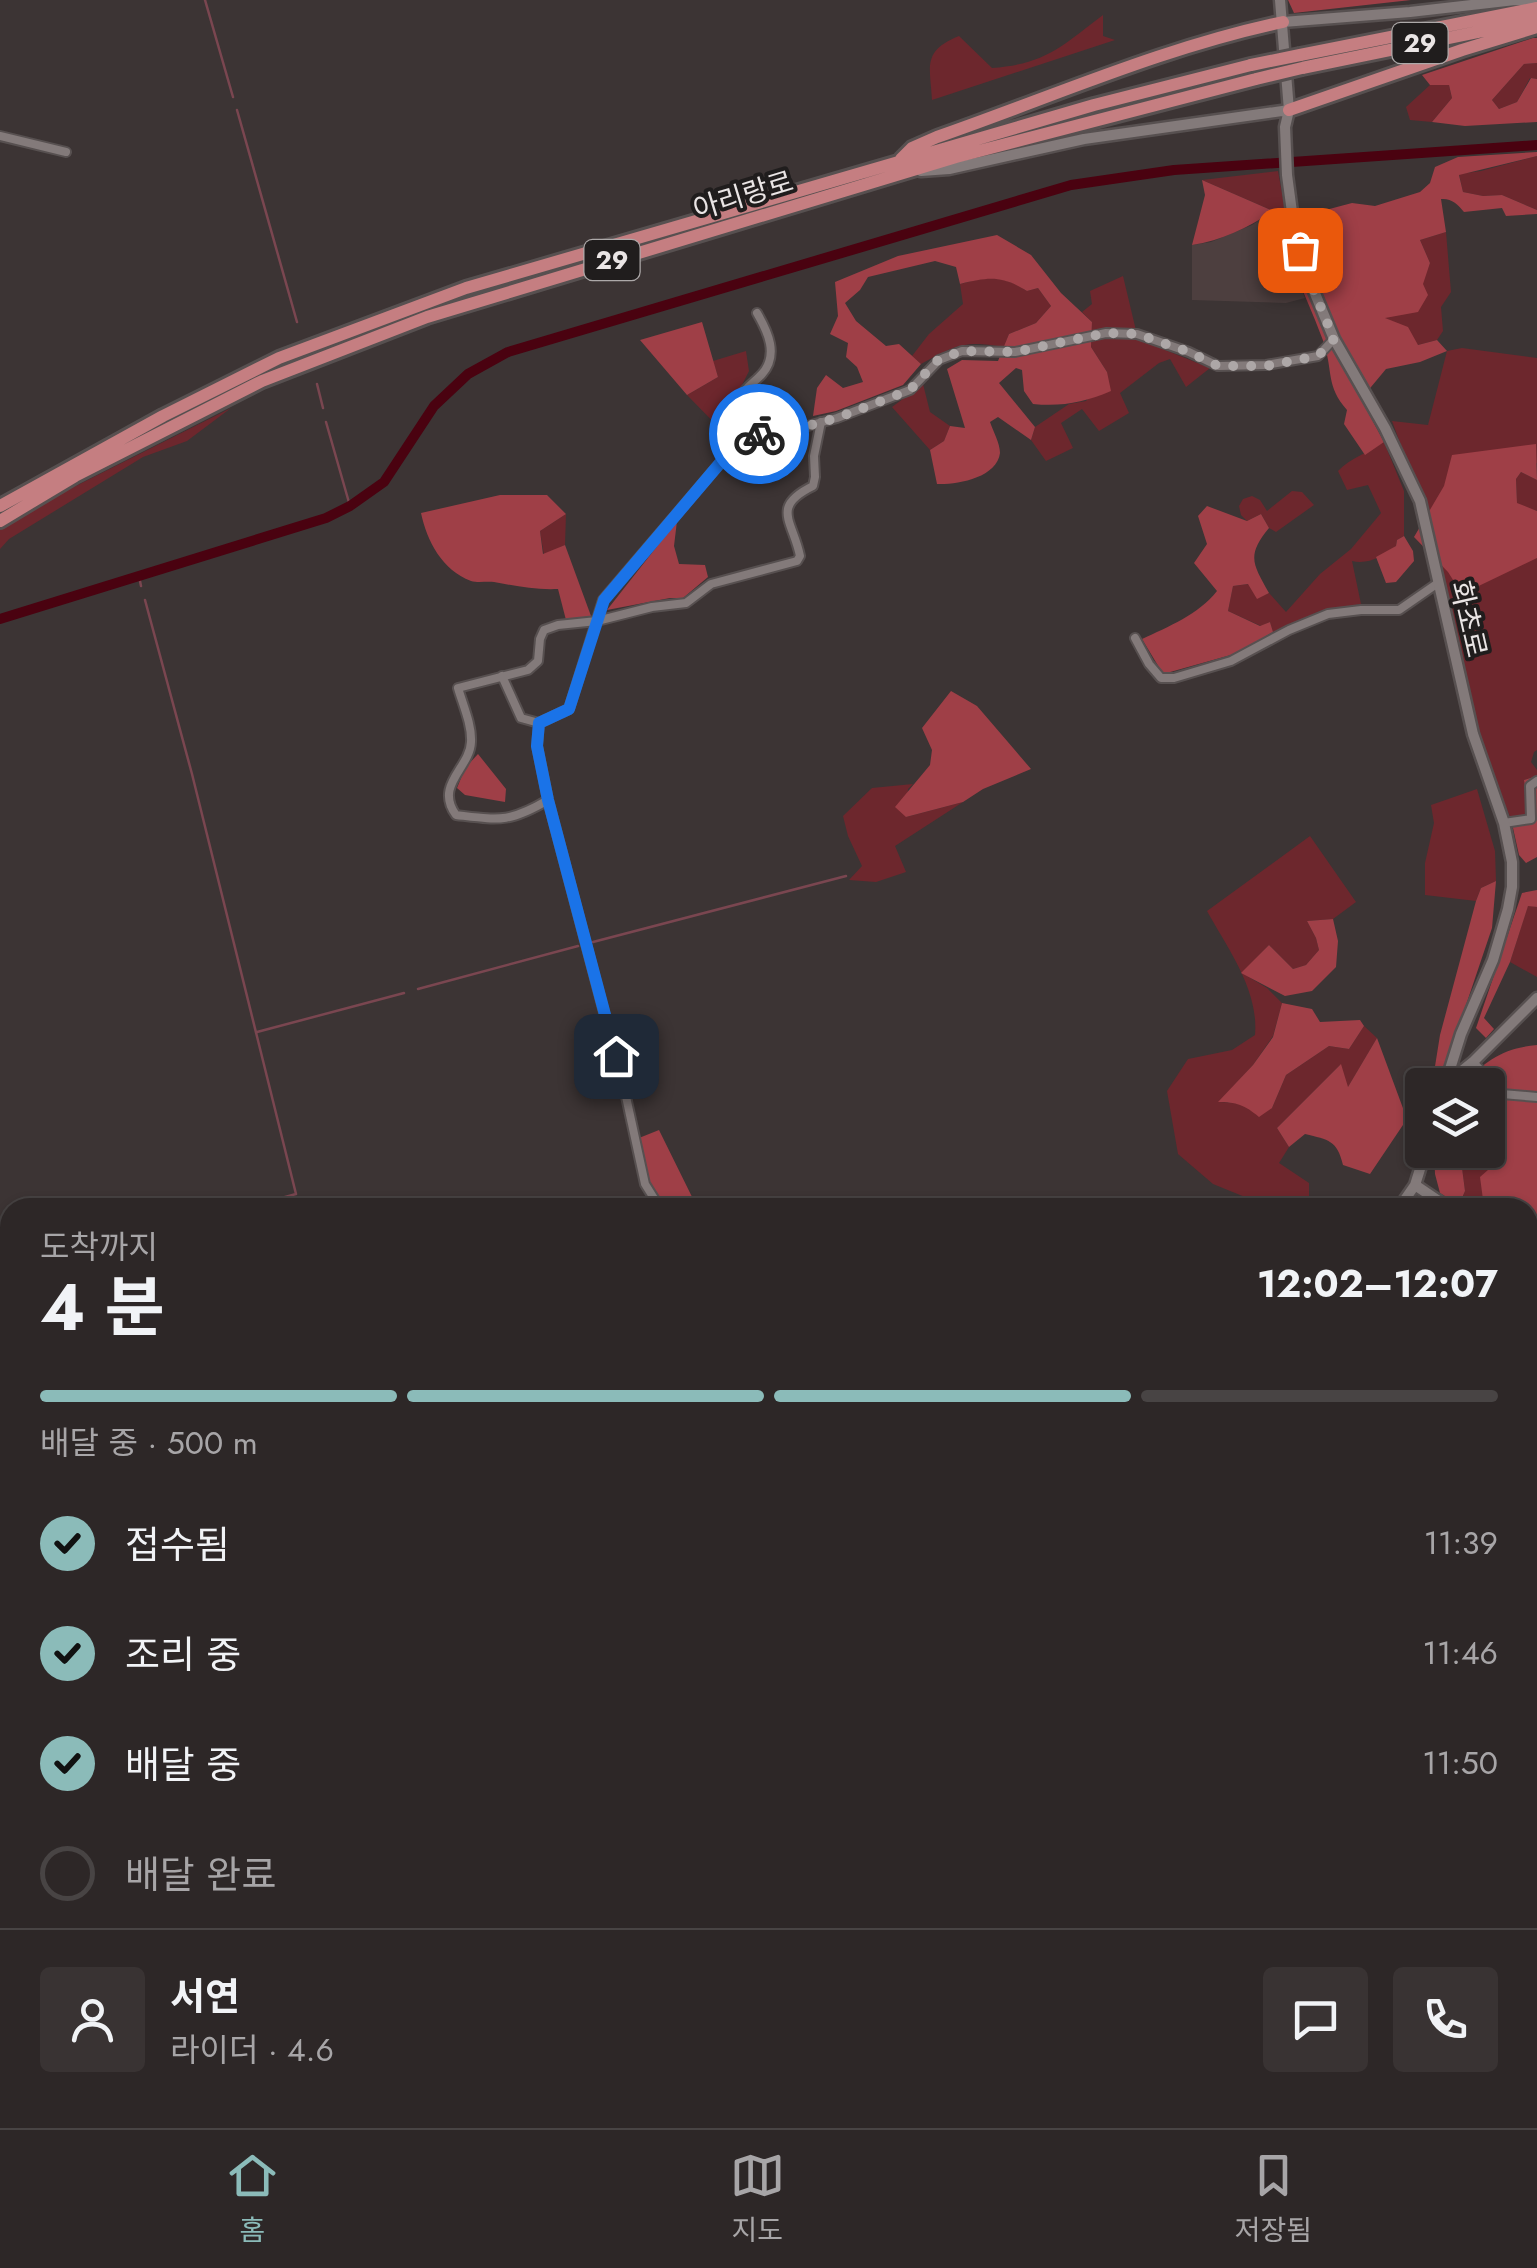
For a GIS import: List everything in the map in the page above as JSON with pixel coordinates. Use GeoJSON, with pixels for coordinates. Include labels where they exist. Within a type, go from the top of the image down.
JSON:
{"type":"FeatureCollection","features":[{"type":"Feature","properties":{"kind":"main road","name":"아리랑로"},"geometry":{"type":"LineString","coordinates":[[0,506],[163,416],[279,358],[466,288],[902,167],[1256,80],[1301,61],[1537,5]]}},
{"type":"Feature","properties":{"kind":"main road"},"geometry":{"type":"LineString","coordinates":[[902,167],[912,148],[938,136],[1161,56],[1282,22]]}},
{"type":"Feature","properties":{"kind":"main road"},"geometry":{"type":"LineString","coordinates":[[1289,110],[1537,23]]}},
{"type":"Feature","properties":{"kind":"main road","name":"아리랑로"},"geometry":{"type":"LineString","coordinates":[[0,521],[74,476],[262,381],[427,317],[1112,100],[1250,65],[1301,61],[1537,23]]}},
{"type":"Feature","properties":{"kind":"street"},"geometry":{"type":"LineString","coordinates":[[902,167],[950,169],[1084,139],[1289,110],[1280,0]]}},
{"type":"Feature","properties":{"kind":"street"},"geometry":{"type":"LineString","coordinates":[[1282,22],[1514,0],[1537,5]]}},
{"type":"Feature","properties":{"kind":"street","name":"화초로"},"geometry":{"type":"LineString","coordinates":[[1289,110],[1285,127],[1287,175],[1294,227],[1306,272],[1334,339],[1385,428],[1420,501],[1473,734],[1504,823],[1512,862],[1512,887],[1494,960],[1461,1034],[1451,1068]]}},
{"type":"Feature","properties":{"kind":"street"},"geometry":{"type":"LineString","coordinates":[[0,136],[66,152]]}},
{"type":"Feature","properties":{"kind":"street"},"geometry":{"type":"LineString","coordinates":[[758,314],[768,333],[772,356],[764,372],[740,397],[744,416],[759,434]]}},
{"type":"Feature","properties":{"kind":"street"},"geometry":{"type":"LineString","coordinates":[[502,676],[522,718],[539,723],[569,709],[604,600],[732,449],[759,434],[804,427],[910,390],[938,360],[962,351],[1015,352],[1106,333],[1137,334],[1218,366],[1266,366],[1318,356],[1334,339]]}},
{"type":"Feature","properties":{"kind":"street"},"geometry":{"type":"LineString","coordinates":[[548,800],[511,819],[456,815],[448,791],[472,746],[458,688],[528,670],[538,661],[544,630],[686,603],[711,584],[797,561],[800,556],[788,506],[796,495],[813,486],[821,422]]}},
{"type":"Feature","properties":{"kind":"street"},"geometry":{"type":"LineString","coordinates":[[1135,638],[1161,678],[1174,678],[1231,661],[1328,614],[1399,610],[1438,584]]}},
{"type":"Feature","properties":{"kind":"street"},"geometry":{"type":"LineString","coordinates":[[539,723],[537,746],[548,800],[625,1092],[645,1184],[654,1198]]}},
{"type":"Feature","properties":{"kind":"street"},"geometry":{"type":"LineString","coordinates":[[1504,823],[1531,819],[1530,786],[1537,781]]}},
{"type":"Feature","properties":{"kind":"street"},"geometry":{"type":"LineString","coordinates":[[1466,1068],[1537,998]]}},
{"type":"Feature","properties":{"kind":"street"},"geometry":{"type":"LineString","coordinates":[[1473,1062],[1502,1094],[1537,1096]]}},
{"type":"Feature","properties":{"kind":"street"},"geometry":{"type":"LineString","coordinates":[[1406,1198],[1420,1168]]}},
{"type":"Feature","properties":{"kind":"street"},"geometry":{"type":"LineString","coordinates":[[1415,1186],[1434,1198]]}},
{"type":"Feature","properties":{"kind":"shaded area"},"geometry":{"type":"Polygon","coordinates":[[[1288,0],[1411,0],[1294,13],[1288,0]]]}},
{"type":"Feature","properties":{"kind":"shaded area"},"geometry":{"type":"Polygon","coordinates":[[[1103,15],[1103,36],[1115,40],[932,100],[931,61],[939,48],[959,36],[992,68],[1011,66],[1052,52],[1103,15]]]}},
{"type":"Feature","properties":{"kind":"shaded area"},"geometry":{"type":"Polygon","coordinates":[[[1537,38],[1537,63],[1524,64],[1492,100],[1499,109],[1517,102],[1531,78],[1537,79],[1537,122],[1465,126],[1432,122],[1452,98],[1449,85],[1430,85],[1422,75],[1537,38]]]}},
{"type":"Feature","properties":{"kind":"shaded area"},"geometry":{"type":"Polygon","coordinates":[[[1537,63],[1537,79],[1530,78],[1517,102],[1499,109],[1492,100],[1524,64],[1537,63]]]}},
{"type":"Feature","properties":{"kind":"shaded area"},"geometry":{"type":"Polygon","coordinates":[[[1430,85],[1449,85],[1452,98],[1432,122],[1410,120],[1406,107],[1430,85]]]}},
{"type":"Feature","properties":{"kind":"shaded area"},"geometry":{"type":"Polygon","coordinates":[[[1537,152],[1537,156],[1459,175],[1463,192],[1502,195],[1537,210],[1537,214],[1506,216],[1502,208],[1464,212],[1454,202],[1441,199],[1446,232],[1420,240],[1430,263],[1423,284],[1428,295],[1418,312],[1385,318],[1408,327],[1418,345],[1437,340],[1447,351],[1386,369],[1361,399],[1384,442],[1365,455],[1344,424],[1347,410],[1333,386],[1324,343],[1287,253],[1303,216],[1352,203],[1375,206],[1420,192],[1430,183],[1435,167],[1458,157],[1537,152]]]}},
{"type":"Feature","properties":{"kind":"shaded area"},"geometry":{"type":"Polygon","coordinates":[[[1537,156],[1537,210],[1502,195],[1463,192],[1459,174],[1537,156]]]}},
{"type":"Feature","properties":{"kind":"shaded area"},"geometry":{"type":"Polygon","coordinates":[[[1278,171],[1291,242],[1287,253],[1273,211],[1202,180],[1278,171]]]}},
{"type":"Feature","properties":{"kind":"shaded area"},"geometry":{"type":"Polygon","coordinates":[[[1202,180],[1273,211],[1234,232],[1192,245],[1205,195],[1202,180]]]}},
{"type":"Feature","properties":{"kind":"shaded area"},"geometry":{"type":"Polygon","coordinates":[[[1273,211],[1305,298],[1286,303],[1192,300],[1192,245],[1211,242],[1252,225],[1273,211]]]}},
{"type":"Feature","properties":{"kind":"shaded area"},"geometry":{"type":"Polygon","coordinates":[[[1446,232],[1451,292],[1441,307],[1443,331],[1437,340],[1418,345],[1383,317],[1422,284],[1430,263],[1420,240],[1446,232]]]}},
{"type":"Feature","properties":{"kind":"shaded area"},"geometry":{"type":"Polygon","coordinates":[[[997,235],[1031,255],[1061,293],[1092,322],[1091,347],[1107,372],[1111,391],[1073,403],[1033,404],[1024,391],[1022,370],[1016,368],[999,383],[1035,427],[1031,440],[998,417],[990,422],[1000,453],[992,469],[964,481],[937,484],[930,450],[944,441],[950,426],[965,428],[947,369],[962,360],[998,361],[1009,334],[1036,323],[1051,306],[1038,288],[1027,291],[995,279],[960,284],[956,267],[935,261],[868,277],[845,303],[856,321],[886,346],[899,344],[921,364],[903,385],[813,416],[817,388],[826,375],[843,388],[863,382],[857,367],[846,357],[848,343],[830,334],[838,316],[835,282],[898,256],[997,235]]]}},
{"type":"Feature","properties":{"kind":"shaded area"},"geometry":{"type":"Polygon","coordinates":[[[992,276],[1027,291],[1038,288],[1051,306],[1036,323],[1009,334],[1004,347],[961,346],[921,364],[912,356],[929,334],[963,304],[960,284],[992,276]]]}},
{"type":"Feature","properties":{"kind":"shaded area"},"geometry":{"type":"Polygon","coordinates":[[[1123,276],[1138,339],[1210,368],[1186,387],[1170,359],[1159,363],[1120,393],[1129,413],[1099,431],[1082,409],[1061,423],[1073,448],[1046,461],[1031,440],[1035,427],[1069,404],[1086,401],[1107,372],[1091,347],[1092,322],[1082,312],[1092,304],[1090,291],[1123,276]]]}},
{"type":"Feature","properties":{"kind":"shaded area"},"geometry":{"type":"Polygon","coordinates":[[[702,322],[718,377],[687,395],[640,340],[702,322]]]}},
{"type":"Feature","properties":{"kind":"shaded area"},"geometry":{"type":"Polygon","coordinates":[[[1462,348],[1537,358],[1537,463],[1485,479],[1537,548],[1537,750],[1531,762],[1537,776],[1524,780],[1528,816],[1511,819],[1480,746],[1424,508],[1392,421],[1428,425],[1447,351],[1462,348]]]}},
{"type":"Feature","properties":{"kind":"shaded area"},"geometry":{"type":"Polygon","coordinates":[[[746,351],[749,371],[734,401],[748,432],[732,441],[687,395],[718,377],[713,361],[746,351]]]}},
{"type":"Feature","properties":{"kind":"shaded area"},"geometry":{"type":"Polygon","coordinates":[[[923,384],[930,412],[950,426],[944,441],[930,450],[892,407],[923,384]]]}},
{"type":"Feature","properties":{"kind":"shaded area"},"geometry":{"type":"Polygon","coordinates":[[[231,408],[187,441],[143,457],[9,539],[0,549],[0,528],[30,509],[231,408]]]}},
{"type":"Feature","properties":{"kind":"shaded area"},"geometry":{"type":"Polygon","coordinates":[[[1384,442],[1404,491],[1404,536],[1381,556],[1370,561],[1352,561],[1361,604],[1320,611],[1273,632],[1270,622],[1261,626],[1228,611],[1233,586],[1249,584],[1257,598],[1269,593],[1286,612],[1320,574],[1351,549],[1381,513],[1368,485],[1347,490],[1338,471],[1384,442]]]}},
{"type":"Feature","properties":{"kind":"shaded area"},"geometry":{"type":"Polygon","coordinates":[[[1536,444],[1537,480],[1521,472],[1516,479],[1517,503],[1537,511],[1537,558],[1462,594],[1448,572],[1414,537],[1444,486],[1452,455],[1536,444]]]}},
{"type":"Feature","properties":{"kind":"shaded area"},"geometry":{"type":"Polygon","coordinates":[[[1521,472],[1537,480],[1537,511],[1517,504],[1516,479],[1521,472]]]}},
{"type":"Feature","properties":{"kind":"shaded area"},"geometry":{"type":"Polygon","coordinates":[[[1292,491],[1302,492],[1314,505],[1276,532],[1261,514],[1247,521],[1241,515],[1239,506],[1243,499],[1252,496],[1260,500],[1267,511],[1292,491]]]}},
{"type":"Feature","properties":{"kind":"shaded area"},"geometry":{"type":"Polygon","coordinates":[[[500,495],[547,495],[566,514],[540,531],[543,554],[565,545],[591,616],[566,620],[558,589],[471,581],[452,570],[437,553],[421,513],[500,495]]]}},
{"type":"Feature","properties":{"kind":"shaded area"},"geometry":{"type":"Polygon","coordinates":[[[1207,506],[1247,521],[1261,514],[1269,528],[1257,546],[1254,560],[1269,593],[1257,599],[1248,584],[1233,586],[1228,611],[1260,626],[1270,622],[1273,632],[1238,653],[1163,674],[1142,639],[1192,613],[1217,591],[1194,563],[1207,544],[1198,516],[1207,506]]]}},
{"type":"Feature","properties":{"kind":"shaded area"},"geometry":{"type":"Polygon","coordinates":[[[566,514],[565,545],[544,555],[540,531],[566,514]]]}},
{"type":"Feature","properties":{"kind":"shaded area"},"geometry":{"type":"Polygon","coordinates":[[[677,521],[674,546],[679,564],[705,565],[708,577],[683,598],[607,610],[677,521]]]}},
{"type":"Feature","properties":{"kind":"shaded area"},"geometry":{"type":"Polygon","coordinates":[[[1404,536],[1414,561],[1396,582],[1386,583],[1376,557],[1396,546],[1404,536]]]}},
{"type":"Feature","properties":{"kind":"shaded area"},"geometry":{"type":"Polygon","coordinates":[[[951,691],[977,706],[1031,769],[963,802],[906,817],[895,807],[930,765],[932,750],[922,728],[951,691]]]}},
{"type":"Feature","properties":{"kind":"shaded area"},"geometry":{"type":"Polygon","coordinates":[[[478,754],[506,789],[505,802],[465,795],[457,788],[465,768],[478,754]]]}},
{"type":"Feature","properties":{"kind":"shaded area"},"geometry":{"type":"Polygon","coordinates":[[[1537,776],[1537,857],[1526,863],[1519,855],[1511,819],[1528,816],[1524,780],[1537,776]]]}},
{"type":"Feature","properties":{"kind":"shaded area"},"geometry":{"type":"Polygon","coordinates":[[[913,784],[908,789],[906,817],[963,802],[895,846],[906,872],[876,882],[849,880],[862,866],[843,816],[872,788],[913,784]]]}},
{"type":"Feature","properties":{"kind":"shaded area"},"geometry":{"type":"Polygon","coordinates":[[[1477,789],[1495,851],[1496,881],[1481,888],[1476,901],[1425,895],[1425,863],[1434,823],[1431,805],[1477,789]]]}},
{"type":"Feature","properties":{"kind":"shaded area"},"geometry":{"type":"Polygon","coordinates":[[[1310,836],[1356,902],[1333,919],[1307,921],[1319,950],[1306,965],[1293,969],[1269,945],[1242,973],[1282,1003],[1273,1036],[1219,1102],[1272,1108],[1286,1075],[1329,1046],[1349,1049],[1364,1026],[1377,1038],[1347,1089],[1340,1065],[1277,1128],[1289,1147],[1279,1163],[1309,1183],[1309,1198],[1245,1197],[1213,1184],[1178,1154],[1167,1091],[1188,1059],[1232,1050],[1255,1035],[1247,986],[1207,911],[1310,836]]]}},
{"type":"Feature","properties":{"kind":"shaded area"},"geometry":{"type":"Polygon","coordinates":[[[1496,881],[1492,928],[1445,1068],[1435,1068],[1440,1035],[1481,888],[1496,881]]]}},
{"type":"Feature","properties":{"kind":"shaded area"},"geometry":{"type":"Polygon","coordinates":[[[1537,890],[1537,907],[1528,906],[1510,962],[1484,1018],[1494,1029],[1486,1038],[1476,1028],[1522,893],[1537,890]]]}},
{"type":"Feature","properties":{"kind":"shaded area"},"geometry":{"type":"Polygon","coordinates":[[[1528,905],[1537,907],[1537,977],[1510,962],[1528,905]]]}},
{"type":"Feature","properties":{"kind":"shaded area"},"geometry":{"type":"Polygon","coordinates":[[[1333,919],[1338,941],[1336,967],[1312,991],[1285,996],[1241,973],[1269,945],[1293,969],[1306,965],[1319,950],[1307,921],[1333,919]]]}},
{"type":"Feature","properties":{"kind":"shaded area"},"geometry":{"type":"Polygon","coordinates":[[[1282,1003],[1312,1009],[1320,1022],[1360,1020],[1364,1026],[1349,1049],[1329,1046],[1286,1075],[1272,1108],[1259,1117],[1240,1105],[1218,1102],[1273,1037],[1282,1003]]]}},
{"type":"Feature","properties":{"kind":"shaded area"},"geometry":{"type":"Polygon","coordinates":[[[1377,1038],[1405,1122],[1370,1174],[1343,1165],[1335,1146],[1320,1138],[1305,1134],[1289,1147],[1277,1128],[1341,1064],[1348,1087],[1377,1038]]]}},
{"type":"Feature","properties":{"kind":"shaded area"},"geometry":{"type":"Polygon","coordinates":[[[1537,1045],[1537,1198],[1483,1198],[1480,1177],[1490,1168],[1505,1168],[1505,1068],[1481,1068],[1496,1057],[1537,1045]]]}},
{"type":"Feature","properties":{"kind":"shaded area"},"geometry":{"type":"Polygon","coordinates":[[[659,1130],[693,1198],[658,1198],[649,1184],[639,1138],[659,1130]]]}},
{"type":"Feature","properties":{"kind":"shaded area"},"geometry":{"type":"Polygon","coordinates":[[[1435,1168],[1462,1168],[1462,1198],[1448,1198],[1440,1193],[1435,1168]]]}},
{"type":"Feature","properties":{"kind":"shaded area"},"geometry":{"type":"Polygon","coordinates":[[[1462,1168],[1500,1168],[1488,1198],[1462,1198],[1462,1168]]]}},
{"type":"Feature","properties":{"kind":"waterway"},"geometry":{"type":"LineString","coordinates":[[205,0],[233,97]]}},
{"type":"Feature","properties":{"kind":"waterway"},"geometry":{"type":"LineString","coordinates":[[237,110],[297,322]]}},
{"type":"Feature","properties":{"kind":"waterway"},"geometry":{"type":"LineString","coordinates":[[0,619],[326,518],[350,506],[384,482],[434,406],[468,374],[508,352],[1071,185],[1174,170],[1537,145]]}},
{"type":"Feature","properties":{"kind":"waterway"},"geometry":{"type":"LineString","coordinates":[[317,384],[323,408]]}},
{"type":"Feature","properties":{"kind":"waterway"},"geometry":{"type":"LineString","coordinates":[[326,422],[350,506]]}},
{"type":"Feature","properties":{"kind":"waterway"},"geometry":{"type":"LineString","coordinates":[[139,576],[141,586]]}},
{"type":"Feature","properties":{"kind":"waterway"},"geometry":{"type":"LineString","coordinates":[[145,600],[296,1194],[281,1198]]}},
{"type":"Feature","properties":{"kind":"waterway"},"geometry":{"type":"LineString","coordinates":[[593,942],[846,876]]}},
{"type":"Feature","properties":{"kind":"waterway"},"geometry":{"type":"LineString","coordinates":[[418,989],[578,946]]}},
{"type":"Feature","properties":{"kind":"waterway"},"geometry":{"type":"LineString","coordinates":[[257,1032],[404,993]]}},
{"type":"Feature","properties":{"kind":"way so far"},"geometry":{"type":"LineString","coordinates":[[759,434],[837,418],[910,390],[938,360],[962,351],[1015,352],[1106,333],[1137,334],[1218,366],[1266,366],[1318,356],[1334,339],[1300,250]]}},
{"type":"Feature","properties":{"kind":"route"},"geometry":{"type":"LineString","coordinates":[[616,1056],[548,800],[537,746],[539,723],[569,709],[604,600],[732,449],[759,434]]}}]}
